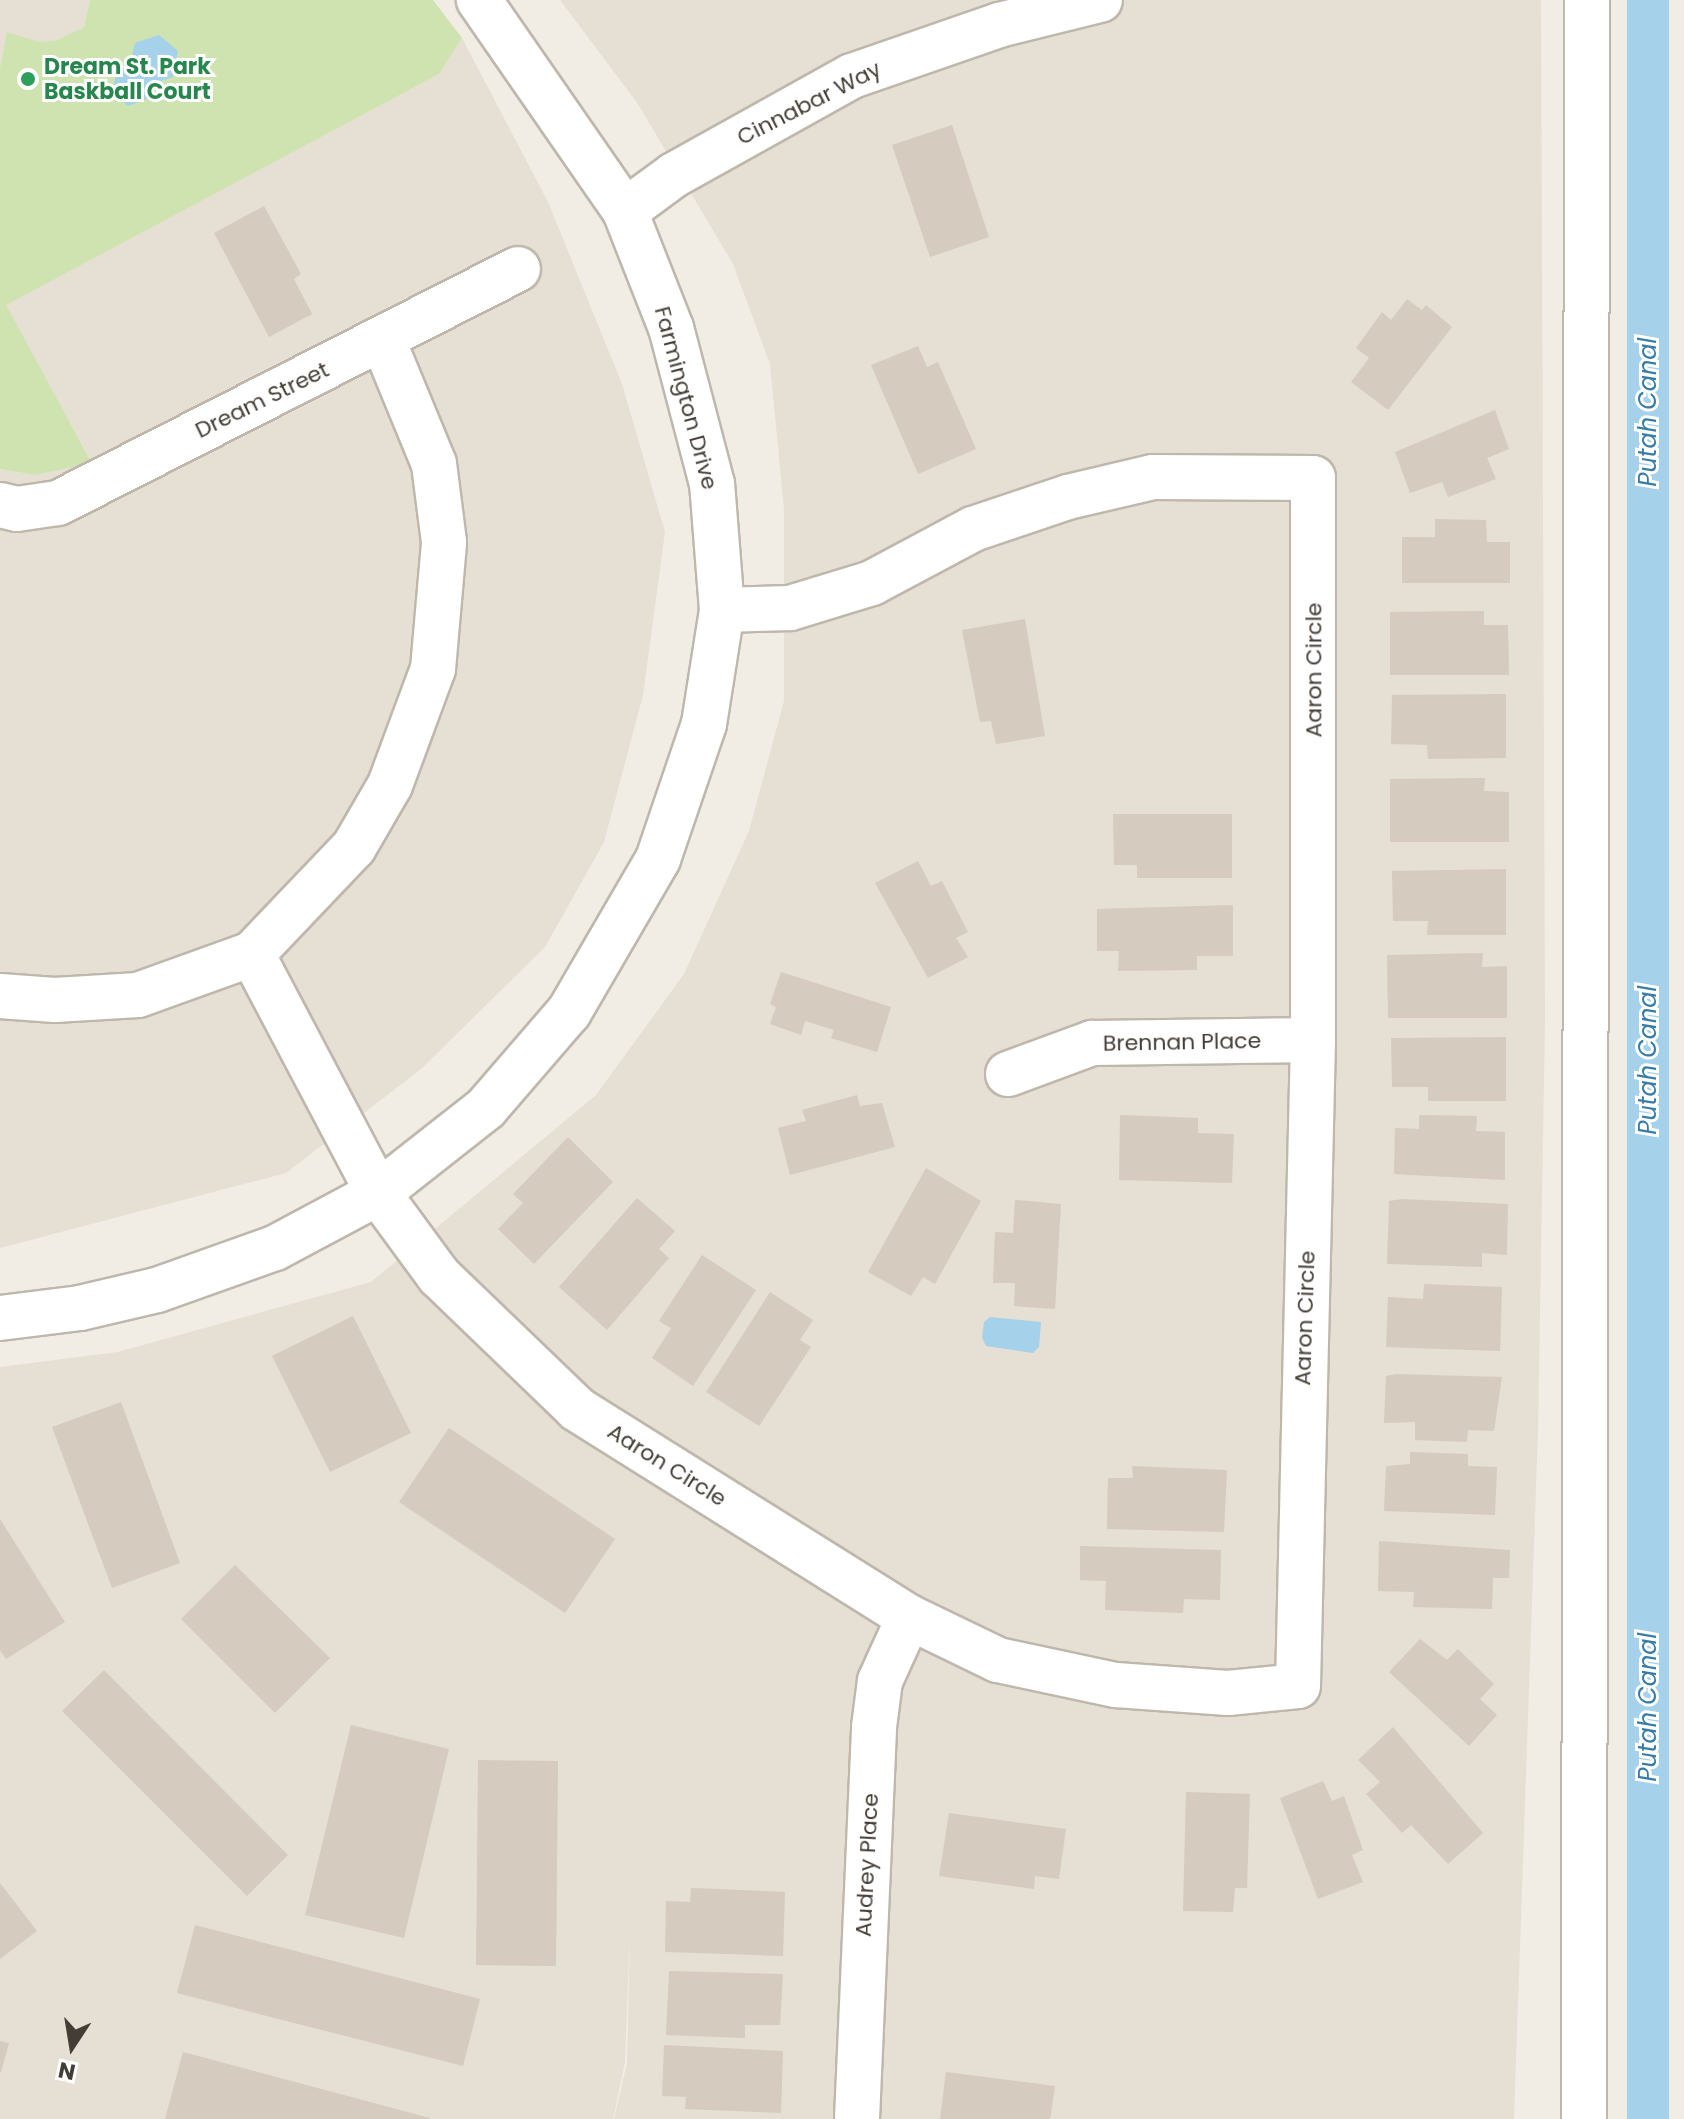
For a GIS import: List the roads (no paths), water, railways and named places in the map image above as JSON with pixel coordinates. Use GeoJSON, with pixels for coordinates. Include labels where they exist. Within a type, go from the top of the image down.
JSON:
{"type":"FeatureCollection","features":[{"type":"Feature","properties":{"kind":"street","name":"Farmington Drive"},"geometry":{"type":"LineString","coordinates":[[0,1318],[80,1308],[157,1290],[275,1248],[378,1193],[486,1108],[569,1012],[610,950],[658,859],[704,724],[722,610],[712,484],[671,328],[625,211],[479,0]]}},
{"type":"Feature","properties":{"kind":"street","name":"Cinnabar Way"},"geometry":{"type":"LineString","coordinates":[[625,211],[674,175],[852,76],[999,25],[1100,0]]}},
{"type":"Feature","properties":{"kind":"street"},"geometry":{"type":"LineString","coordinates":[[1584,2119],[1587,0]]}},
{"type":"Feature","properties":{"kind":"street","name":"Dream Street"},"geometry":{"type":"LineString","coordinates":[[0,505],[17,509],[58,503],[518,269]]}},
{"type":"Feature","properties":{"kind":"street"},"geometry":{"type":"LineString","coordinates":[[0,996],[55,1000],[138,995],[252,954],[354,847],[390,785],[433,669],[442,608],[444,542],[434,464],[383,340]]}},
{"type":"Feature","properties":{"kind":"street","name":"Aaron Circle"},"geometry":{"type":"LineString","coordinates":[[252,954],[378,1193],[439,1276],[577,1409],[909,1617],[998,1660],[1116,1685],[1228,1693],[1298,1686],[1313,1040],[1313,478],[1153,477],[1068,497],[973,529],[872,583],[790,608],[722,610]]}},
{"type":"Feature","properties":{"kind":"street","name":"Brennan Place"},"geometry":{"type":"LineString","coordinates":[[1008,1074],[1092,1043],[1313,1040]]}},
{"type":"Feature","properties":{"kind":"street","name":"Audrey Place"},"geometry":{"type":"LineString","coordinates":[[857,2119],[874,1727],[880,1681],[909,1617]]}},
{"type":"Feature","properties":{"kind":"water"},"geometry":{"type":"Polygon","coordinates":[[[159,35],[178,51],[173,77],[152,84],[149,98],[128,106],[112,92],[117,70],[130,65],[135,43],[159,35]]]}},
{"type":"Feature","properties":{"kind":"water"},"geometry":{"type":"Polygon","coordinates":[[[990,1317],[1041,1322],[1039,1347],[1033,1353],[986,1346],[982,1338],[984,1322],[990,1317]]]}},
{"type":"Feature","properties":{"kind":"waterway","name":"Putah Canal"},"geometry":{"type":"LineString","coordinates":[[1648,0],[1648,2119]]}},
{"type":"Feature","properties":{"kind":"place","name":"Dream St. Park Baskball Court"},"geometry":{"type":"Point","coordinates":[28,79]}}]}
